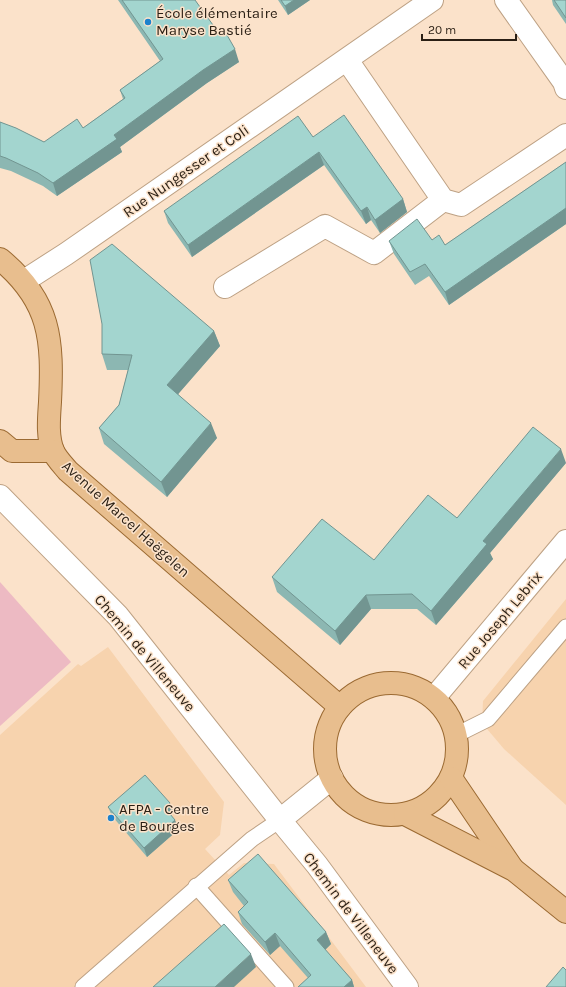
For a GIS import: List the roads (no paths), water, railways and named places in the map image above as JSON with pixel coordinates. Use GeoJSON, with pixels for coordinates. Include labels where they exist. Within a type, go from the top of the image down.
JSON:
{"type":"FeatureCollection","features":[{"type":"Feature","properties":{"kind":"main road","name":"Avenue Marcel Haëgelen"},"geometry":{"type":"LineString","coordinates":[[0,258],[24,281],[44,316],[50,343],[49,433],[53,451],[68,471],[340,707]]}},
{"type":"Feature","properties":{"kind":"main road"},"geometry":{"type":"LineString","coordinates":[[0,441],[12,451],[53,451]]}},
{"type":"Feature","properties":{"kind":"main road"},"geometry":{"type":"LineString","coordinates":[[396,682],[416,687],[434,698],[448,715],[456,735],[457,757],[451,778],[439,795],[424,807],[405,814],[383,815],[362,809],[344,796],[332,778],[326,760],[326,741],[330,723],[340,707],[355,693],[361,690],[374,685],[396,682]]}},
{"type":"Feature","properties":{"kind":"main road"},"geometry":{"type":"LineString","coordinates":[[451,778],[514,870]]}},
{"type":"Feature","properties":{"kind":"main road"},"geometry":{"type":"LineString","coordinates":[[405,814],[514,870],[566,912]]}},
{"type":"Feature","properties":{"kind":"street","name":"Rue Nungesser et Coli"},"geometry":{"type":"LineString","coordinates":[[24,281],[66,254],[347,60],[408,7],[432,0]]}},
{"type":"Feature","properties":{"kind":"street"},"geometry":{"type":"LineString","coordinates":[[506,0],[564,82],[566,88]]}},
{"type":"Feature","properties":{"kind":"street"},"geometry":{"type":"LineString","coordinates":[[347,60],[444,200],[462,205],[566,134]]}},
{"type":"Feature","properties":{"kind":"street"},"geometry":{"type":"LineString","coordinates":[[225,287],[325,226],[374,253],[444,200]]}},
{"type":"Feature","properties":{"kind":"street","name":"Chemin de Villeneuve"},"geometry":{"type":"LineString","coordinates":[[0,496],[118,616],[317,865],[406,987]]}},
{"type":"Feature","properties":{"kind":"street","name":"Rue Joseph Lebrix"},"geometry":{"type":"LineString","coordinates":[[434,698],[566,541]]}},
{"type":"Feature","properties":{"kind":"street"},"geometry":{"type":"LineString","coordinates":[[280,820],[332,778]]}},
{"type":"Feature","properties":{"kind":"lane"},"geometry":{"type":"LineString","coordinates":[[456,735],[488,719],[566,627]]}},
{"type":"Feature","properties":{"kind":"lane"},"geometry":{"type":"LineString","coordinates":[[83,987],[196,886],[252,839],[280,820]]}},
{"type":"Feature","properties":{"kind":"lane"},"geometry":{"type":"LineString","coordinates":[[196,886],[286,987]]}},
{"type":"Feature","properties":{"kind":"place","name":"École élémentaire Maryse Bastié"},"geometry":{"type":"Point","coordinates":[148,22]}},
{"type":"Feature","properties":{"kind":"place","name":"AFPA - Centre de Bourges"},"geometry":{"type":"Point","coordinates":[111,818]}}]}
